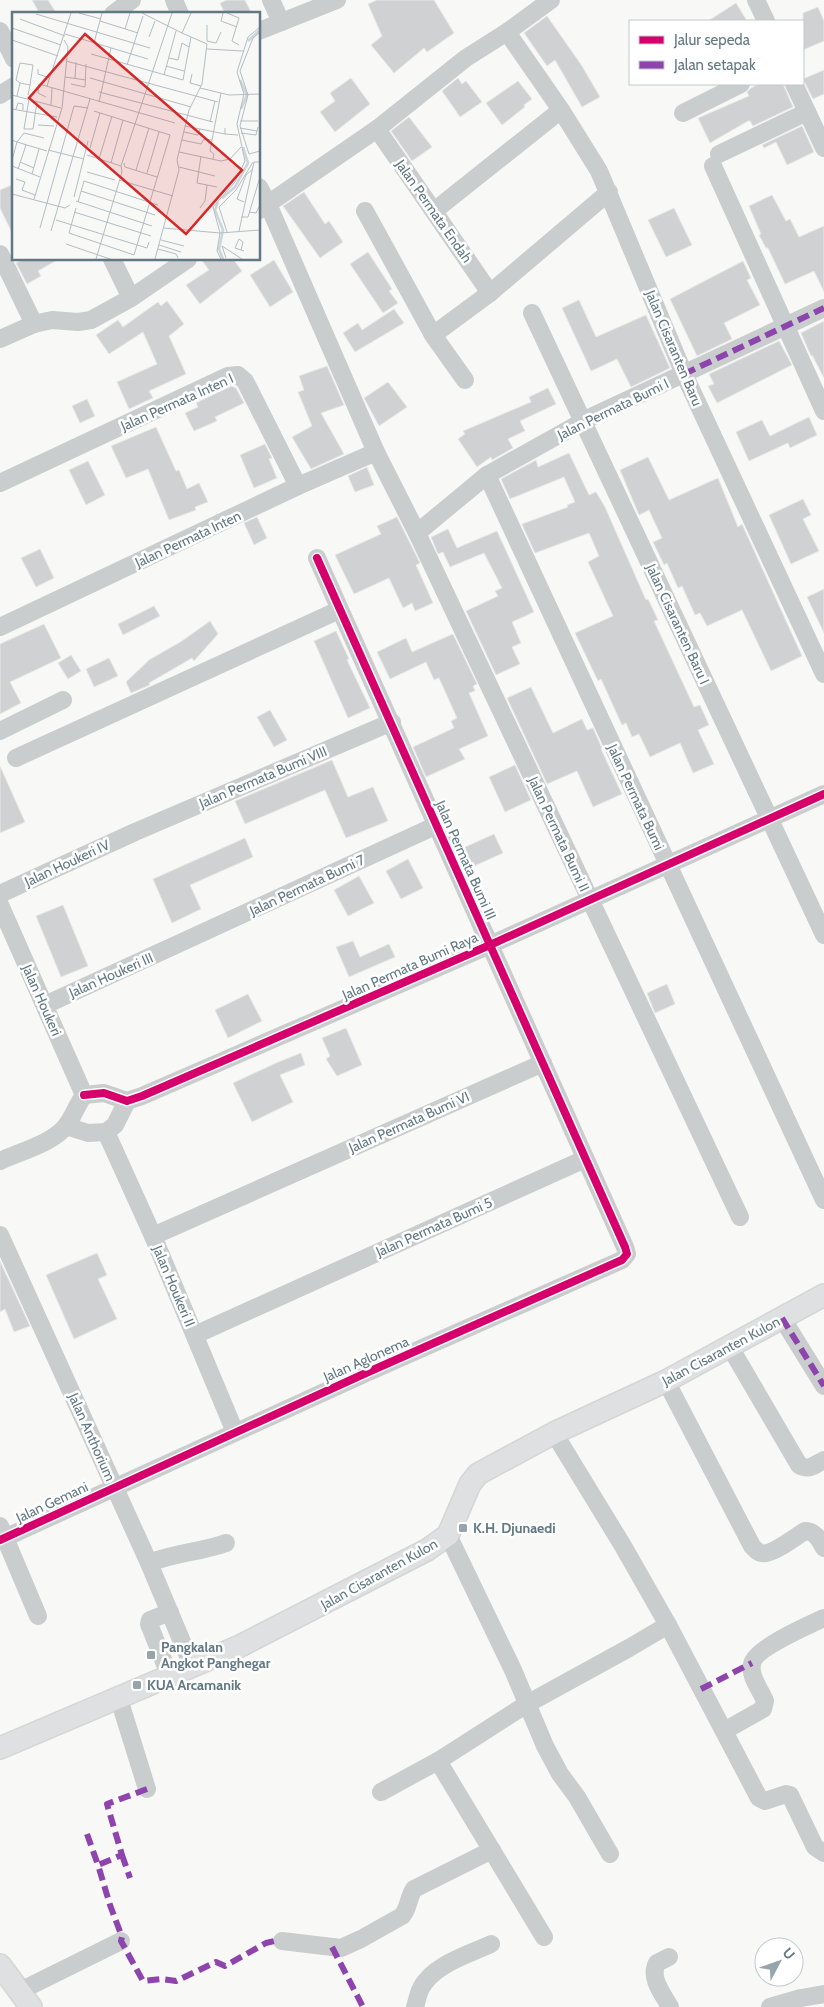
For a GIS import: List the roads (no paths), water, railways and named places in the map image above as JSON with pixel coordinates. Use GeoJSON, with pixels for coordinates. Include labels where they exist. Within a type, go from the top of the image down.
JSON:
{"type":"FeatureCollection","features":[{"type":"Feature","properties":{"kind":"main road","name":"Jalan Cisaranten Kulon"},"geometry":{"type":"LineString","coordinates":[[0,1748],[192,1668],[291,1622],[427,1550],[448,1535],[470,1484],[478,1474],[554,1433],[666,1381],[824,1296]]}},
{"type":"Feature","properties":{"kind":"main road"},"geometry":{"type":"LineString","coordinates":[[0,1965],[26,1999]]}},
{"type":"Feature","properties":{"kind":"street"},"geometry":{"type":"LineString","coordinates":[[116,12],[132,0]]}},
{"type":"Feature","properties":{"kind":"street"},"geometry":{"type":"LineString","coordinates":[[174,0],[179,12]]}},
{"type":"Feature","properties":{"kind":"street"},"geometry":{"type":"LineString","coordinates":[[271,0],[281,22]]}},
{"type":"Feature","properties":{"kind":"street"},"geometry":{"type":"LineString","coordinates":[[260,31],[337,0]]}},
{"type":"Feature","properties":{"kind":"street"},"geometry":{"type":"LineString","coordinates":[[263,207],[378,129],[466,58],[507,32],[551,0]]}},
{"type":"Feature","properties":{"kind":"street"},"geometry":{"type":"LineString","coordinates":[[756,0],[766,20]]}},
{"type":"Feature","properties":{"kind":"street"},"geometry":{"type":"LineString","coordinates":[[0,31],[12,55]]}},
{"type":"Feature","properties":{"kind":"street","name":"Jalan Cisaranten Baru"},"geometry":{"type":"LineString","coordinates":[[507,32],[561,110],[599,171],[684,374],[824,674]]}},
{"type":"Feature","properties":{"kind":"street"},"geometry":{"type":"LineString","coordinates":[[683,112],[739,85]]}},
{"type":"Feature","properties":{"kind":"street"},"geometry":{"type":"LineString","coordinates":[[795,85],[814,115],[824,148]]}},
{"type":"Feature","properties":{"kind":"street"},"geometry":{"type":"LineString","coordinates":[[0,95],[12,87]]}},
{"type":"Feature","properties":{"kind":"street"},"geometry":{"type":"LineString","coordinates":[[434,211],[561,110]]}},
{"type":"Feature","properties":{"kind":"street"},"geometry":{"type":"LineString","coordinates":[[814,115],[716,160],[785,325],[824,411]]}},
{"type":"Feature","properties":{"kind":"street","name":"Jalan Permata Endah"},"geometry":{"type":"LineString","coordinates":[[378,129],[490,293]]}},
{"type":"Feature","properties":{"kind":"street","name":"Jalan Permata Bumi II"},"geometry":{"type":"LineString","coordinates":[[260,192],[263,207],[376,452],[417,533],[740,1216]]}},
{"type":"Feature","properties":{"kind":"street"},"geometry":{"type":"LineString","coordinates":[[433,335],[490,293],[609,192]]}},
{"type":"Feature","properties":{"kind":"street"},"geometry":{"type":"LineString","coordinates":[[365,211],[433,335],[465,380]]}},
{"type":"Feature","properties":{"kind":"street"},"geometry":{"type":"LineString","coordinates":[[0,254],[34,324]]}},
{"type":"Feature","properties":{"kind":"street"},"geometry":{"type":"LineString","coordinates":[[112,260],[131,298]]}},
{"type":"Feature","properties":{"kind":"street"},"geometry":{"type":"LineString","coordinates":[[0,339],[34,324],[52,320],[78,322],[91,320],[131,298],[187,260]]}},
{"type":"Feature","properties":{"kind":"street","name":"Jalan Permata Bumi I"},"geometry":{"type":"LineString","coordinates":[[417,533],[487,475],[583,422],[824,308]]}},
{"type":"Feature","properties":{"kind":"street","name":"Jalan Cisaranten Baru I"},"geometry":{"type":"LineString","coordinates":[[532,313],[771,818],[824,935]]}},
{"type":"Feature","properties":{"kind":"street","name":"Jalan Permata Inten I"},"geometry":{"type":"LineString","coordinates":[[0,483],[228,376],[238,375],[245,381],[298,486]]}},
{"type":"Feature","properties":{"kind":"street","name":"Jalan Permata Inten"},"geometry":{"type":"LineString","coordinates":[[0,627],[298,486],[376,452]]}},
{"type":"Feature","properties":{"kind":"street","name":"Jalan Permata Bumi"},"geometry":{"type":"LineString","coordinates":[[487,475],[824,1200]]}},
{"type":"Feature","properties":{"kind":"street","name":"Jalan Permata Bumi III"},"geometry":{"type":"LineString","coordinates":[[317,558],[339,610],[392,722],[627,1254]]}},
{"type":"Feature","properties":{"kind":"street"},"geometry":{"type":"LineString","coordinates":[[16,758],[339,610]]}},
{"type":"Feature","properties":{"kind":"street"},"geometry":{"type":"LineString","coordinates":[[0,731],[63,700]]}},
{"type":"Feature","properties":{"kind":"street","name":"Jalan Permata Bumi VIII"},"geometry":{"type":"LineString","coordinates":[[134,832],[392,722]]}},
{"type":"Feature","properties":{"kind":"street","name":"Jalan Permata Bumi Raya"},"geometry":{"type":"LineString","coordinates":[[127,1101],[221,1063],[490,945],[824,794]]}},
{"type":"Feature","properties":{"kind":"street","name":"Jalan Permata Bumi 7"},"geometry":{"type":"LineString","coordinates":[[177,945],[437,825]]}},
{"type":"Feature","properties":{"kind":"street","name":"Jalan Houkeri IV"},"geometry":{"type":"LineString","coordinates":[[0,894],[134,832]]}},
{"type":"Feature","properties":{"kind":"street","name":"Jalan Houkeri"},"geometry":{"type":"LineString","coordinates":[[0,905],[84,1095]]}},
{"type":"Feature","properties":{"kind":"street","name":"Jalan Houkeri III"},"geometry":{"type":"LineString","coordinates":[[45,1005],[177,945]]}},
{"type":"Feature","properties":{"kind":"street","name":"Jalan Permata Bumi VI"},"geometry":{"type":"LineString","coordinates":[[276,1181],[543,1063]]}},
{"type":"Feature","properties":{"kind":"street"},"geometry":{"type":"LineString","coordinates":[[0,1161],[47,1141],[58,1134],[66,1126],[84,1095],[104,1093],[127,1101],[115,1125],[106,1132],[88,1133],[66,1126]]}},
{"type":"Feature","properties":{"kind":"street"},"geometry":{"type":"LineString","coordinates":[[106,1132],[153,1236]]}},
{"type":"Feature","properties":{"kind":"street","name":"Jalan Permata Bumi 5"},"geometry":{"type":"LineString","coordinates":[[195,1335],[585,1159]]}},
{"type":"Feature","properties":{"kind":"street","name":"Jalan Houkeri II"},"geometry":{"type":"LineString","coordinates":[[235,1432],[153,1236],[276,1181]]}},
{"type":"Feature","properties":{"kind":"street","name":"Jalan Anthorium"},"geometry":{"type":"LineString","coordinates":[[0,1235],[150,1562],[192,1668]]}},
{"type":"Feature","properties":{"kind":"street","name":"Jalan Aglonema"},"geometry":{"type":"LineString","coordinates":[[114,1487],[622,1260],[627,1254]]}},
{"type":"Feature","properties":{"kind":"street"},"geometry":{"type":"LineString","coordinates":[[782,1318],[824,1386]]}},
{"type":"Feature","properties":{"kind":"street"},"geometry":{"type":"LineString","coordinates":[[730,1347],[799,1465],[810,1468],[824,1460]]}},
{"type":"Feature","properties":{"kind":"street"},"geometry":{"type":"LineString","coordinates":[[666,1381],[752,1546],[758,1552],[764,1554],[771,1552],[804,1531],[810,1531],[815,1534],[824,1548]]}},
{"type":"Feature","properties":{"kind":"street"},"geometry":{"type":"LineString","coordinates":[[554,1433],[623,1546],[668,1625],[760,1798],[765,1802],[786,1794],[790,1795],[815,1847],[824,1853]]}},
{"type":"Feature","properties":{"kind":"street","name":"Jalan Gemani"},"geometry":{"type":"LineString","coordinates":[[2,1535],[114,1487]]}},
{"type":"Feature","properties":{"kind":"street"},"geometry":{"type":"LineString","coordinates":[[2,1535],[38,1616]]}},
{"type":"Feature","properties":{"kind":"street"},"geometry":{"type":"LineString","coordinates":[[448,1535],[514,1670],[527,1704],[560,1774],[577,1797],[610,1854]]}},
{"type":"Feature","properties":{"kind":"street"},"geometry":{"type":"LineString","coordinates":[[150,1562],[178,1554],[206,1550],[226,1543]]}},
{"type":"Feature","properties":{"kind":"street"},"geometry":{"type":"LineString","coordinates":[[170,1612],[150,1620],[149,1624],[170,1677]]}},
{"type":"Feature","properties":{"kind":"street"},"geometry":{"type":"LineString","coordinates":[[724,1731],[763,1709],[765,1705],[763,1694],[752,1672],[752,1663],[755,1657],[766,1648],[824,1618]]}},
{"type":"Feature","properties":{"kind":"street"},"geometry":{"type":"LineString","coordinates":[[381,1792],[438,1761],[527,1704],[668,1625]]}},
{"type":"Feature","properties":{"kind":"street"},"geometry":{"type":"LineString","coordinates":[[119,1699],[146,1789]]}},
{"type":"Feature","properties":{"kind":"street"},"geometry":{"type":"LineString","coordinates":[[438,1761],[544,1937]]}},
{"type":"Feature","properties":{"kind":"street"},"geometry":{"type":"LineString","coordinates":[[282,1942],[341,1948],[402,1916],[407,1910],[408,1898],[414,1889],[492,1850]]}},
{"type":"Feature","properties":{"kind":"street"},"geometry":{"type":"LineString","coordinates":[[26,1999],[121,1941]]}},
{"type":"Feature","properties":{"kind":"street"},"geometry":{"type":"LineString","coordinates":[[415,2007],[421,1988],[437,1972],[447,1964],[491,1944]]}},
{"type":"Feature","properties":{"kind":"street"},"geometry":{"type":"LineString","coordinates":[[669,1957],[657,1963],[654,1977],[670,2007]]}},
{"type":"Feature","properties":{"kind":"street"},"geometry":{"type":"LineString","coordinates":[[770,2007],[824,1994]]}},
{"type":"Feature","properties":{"kind":"place","name":"K.H. Djunaedi"},"geometry":{"type":"Point","coordinates":[463,1528]}},
{"type":"Feature","properties":{"kind":"place","name":"Pangkalan Angkot Panghegar"},"geometry":{"type":"Point","coordinates":[151,1655]}},
{"type":"Feature","properties":{"kind":"place","name":"KUA Arcamanik"},"geometry":{"type":"Point","coordinates":[137,1685]}}]}
